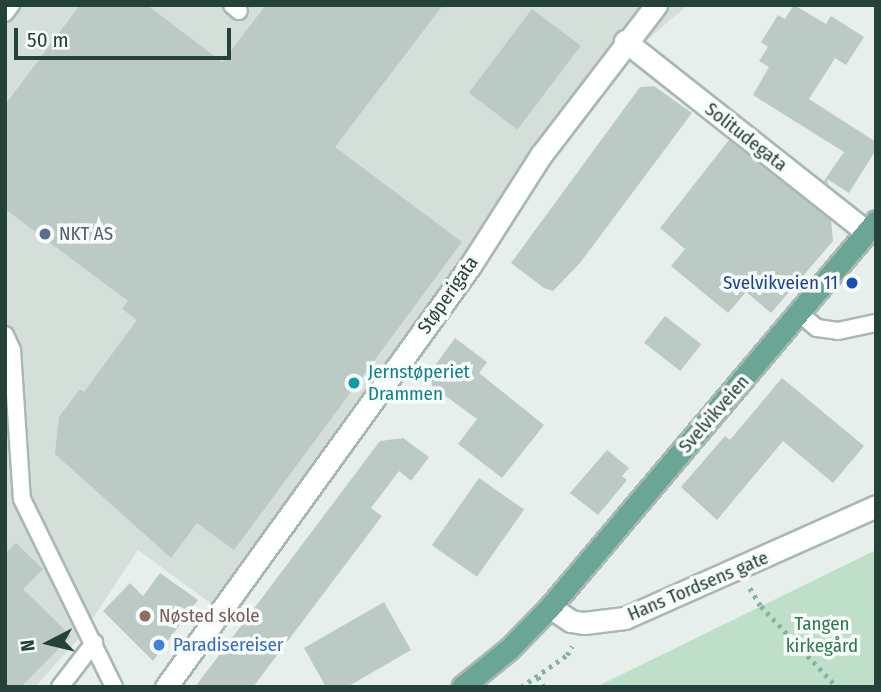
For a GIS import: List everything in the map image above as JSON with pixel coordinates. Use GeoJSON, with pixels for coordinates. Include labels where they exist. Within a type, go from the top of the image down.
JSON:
{"type":"FeatureCollection","features":[{"type":"Feature","properties":{"kind":"main road","name":"Svelvikveien"},"geometry":{"type":"LineString","coordinates":[[550,607],[872,227]]}},
{"type":"Feature","properties":{"kind":"main road"},"geometry":{"type":"LineString","coordinates":[[462,687],[509,649],[550,607]]}},
{"type":"Feature","properties":{"kind":"street","name":"Støperigata"},"geometry":{"type":"LineString","coordinates":[[166,687],[470,266],[541,155],[625,41],[656,5]]}},
{"type":"Feature","properties":{"kind":"street","name":"Solitudegata"},"geometry":{"type":"LineString","coordinates":[[625,41],[872,227]]}},
{"type":"Feature","properties":{"kind":"street","name":"Hans Tordsens gate"},"geometry":{"type":"LineString","coordinates":[[584,623],[625,618],[876,506]]}},
{"type":"Feature","properties":{"kind":"street"},"geometry":{"type":"LineString","coordinates":[[550,607],[571,621],[584,623]]}},
{"type":"Feature","properties":{"kind":"lane"},"geometry":{"type":"LineString","coordinates":[[5,13],[11,5]]}},
{"type":"Feature","properties":{"kind":"lane"},"geometry":{"type":"LineString","coordinates":[[799,313],[817,328],[838,331],[876,323]]}},
{"type":"Feature","properties":{"kind":"lane"},"geometry":{"type":"LineString","coordinates":[[5,335],[12,350],[22,499],[114,687]]}},
{"type":"Feature","properties":{"kind":"lane"},"geometry":{"type":"LineString","coordinates":[[60,687],[94,643]]}},
{"type":"Feature","properties":{"kind":"path"},"geometry":{"type":"LineString","coordinates":[[739,569],[761,606],[837,687]]}},
{"type":"Feature","properties":{"kind":"path"},"geometry":{"type":"LineString","coordinates":[[522,687],[567,655],[584,623]]}},
{"type":"Feature","properties":{"kind":"path"},"geometry":{"type":"LineString","coordinates":[[538,677],[544,687]]}},
{"type":"Feature","properties":{"kind":"shaded area"},"geometry":{"type":"Polygon","coordinates":[[[5,5],[688,5],[626,58],[485,254],[213,605],[138,550],[81,636],[35,687],[5,687],[5,5]]]}},
{"type":"Feature","properties":{"kind":"green space","name":"Tangen kirkegård"},"geometry":{"type":"Polygon","coordinates":[[[876,550],[876,687],[596,687],[876,550]]]}},
{"type":"Feature","properties":{"kind":"building"},"geometry":{"type":"Polygon","coordinates":[[[80,5],[147,5],[222,62],[266,5],[443,5],[335,147],[462,242],[234,550],[197,523],[171,558],[55,454],[59,417],[80,389],[84,392],[137,320],[122,309],[128,301],[5,209],[5,105],[80,5]]]}},
{"type":"Feature","properties":{"kind":"building"},"geometry":{"type":"Polygon","coordinates":[[[794,5],[826,24],[831,16],[864,37],[846,65],[835,58],[809,99],[876,142],[876,150],[849,193],[827,179],[828,184],[824,181],[844,152],[753,95],[769,67],[759,61],[768,47],[761,42],[778,15],[785,19],[794,5]]]}},
{"type":"Feature","properties":{"kind":"building"},"geometry":{"type":"Polygon","coordinates":[[[532,9],[581,46],[518,130],[469,93],[532,9]]]}},
{"type":"Feature","properties":{"kind":"building"},"geometry":{"type":"Polygon","coordinates":[[[654,86],[692,113],[580,263],[553,291],[544,288],[511,263],[640,87],[654,86]]]}},
{"type":"Feature","properties":{"kind":"building"},"geometry":{"type":"Polygon","coordinates":[[[729,140],[831,220],[833,241],[771,313],[746,292],[728,313],[671,266],[685,249],[660,228],[729,140]]]}},
{"type":"Feature","properties":{"kind":"building"},"geometry":{"type":"Polygon","coordinates":[[[665,316],[701,344],[680,371],[644,343],[665,316]]]}},
{"type":"Feature","properties":{"kind":"building"},"geometry":{"type":"Polygon","coordinates":[[[455,338],[487,362],[479,373],[544,425],[502,478],[458,444],[477,419],[432,386],[431,371],[455,338]]]}},
{"type":"Feature","properties":{"kind":"building"},"geometry":{"type":"Polygon","coordinates":[[[782,378],[864,446],[833,483],[783,441],[717,520],[681,487],[725,436],[730,440],[782,378]]]}},
{"type":"Feature","properties":{"kind":"building"},"geometry":{"type":"Polygon","coordinates":[[[403,438],[429,457],[411,481],[399,471],[371,508],[382,516],[253,687],[195,687],[380,441],[403,438]]]}},
{"type":"Feature","properties":{"kind":"building"},"geometry":{"type":"Polygon","coordinates":[[[607,450],[629,468],[622,476],[627,480],[598,515],[570,493],[607,450]]]}},
{"type":"Feature","properties":{"kind":"building"},"geometry":{"type":"Polygon","coordinates":[[[479,478],[524,510],[477,577],[432,545],[479,478]]]}},
{"type":"Feature","properties":{"kind":"building"},"geometry":{"type":"Polygon","coordinates":[[[16,543],[43,569],[23,589],[71,636],[21,687],[5,687],[5,554],[16,543]]]}},
{"type":"Feature","properties":{"kind":"building"},"geometry":{"type":"Polygon","coordinates":[[[160,573],[198,600],[153,661],[103,611],[130,583],[143,596],[160,573]]]}},
{"type":"Feature","properties":{"kind":"building"},"geometry":{"type":"Polygon","coordinates":[[[384,602],[411,650],[347,687],[326,687],[304,648],[384,602]]]}},
{"type":"Feature","properties":{"kind":"place","name":"NKT AS"},"geometry":{"type":"Point","coordinates":[45,234]}},
{"type":"Feature","properties":{"kind":"place","name":"Svelvikveien 11"},"geometry":{"type":"Point","coordinates":[852,283]}},
{"type":"Feature","properties":{"kind":"place","name":"Jernstøperiet Drammen"},"geometry":{"type":"Point","coordinates":[354,383]}},
{"type":"Feature","properties":{"kind":"place","name":"Nøsted skole"},"geometry":{"type":"Point","coordinates":[145,616]}},
{"type":"Feature","properties":{"kind":"place","name":"Paradisereiser"},"geometry":{"type":"Point","coordinates":[159,645]}}]}
